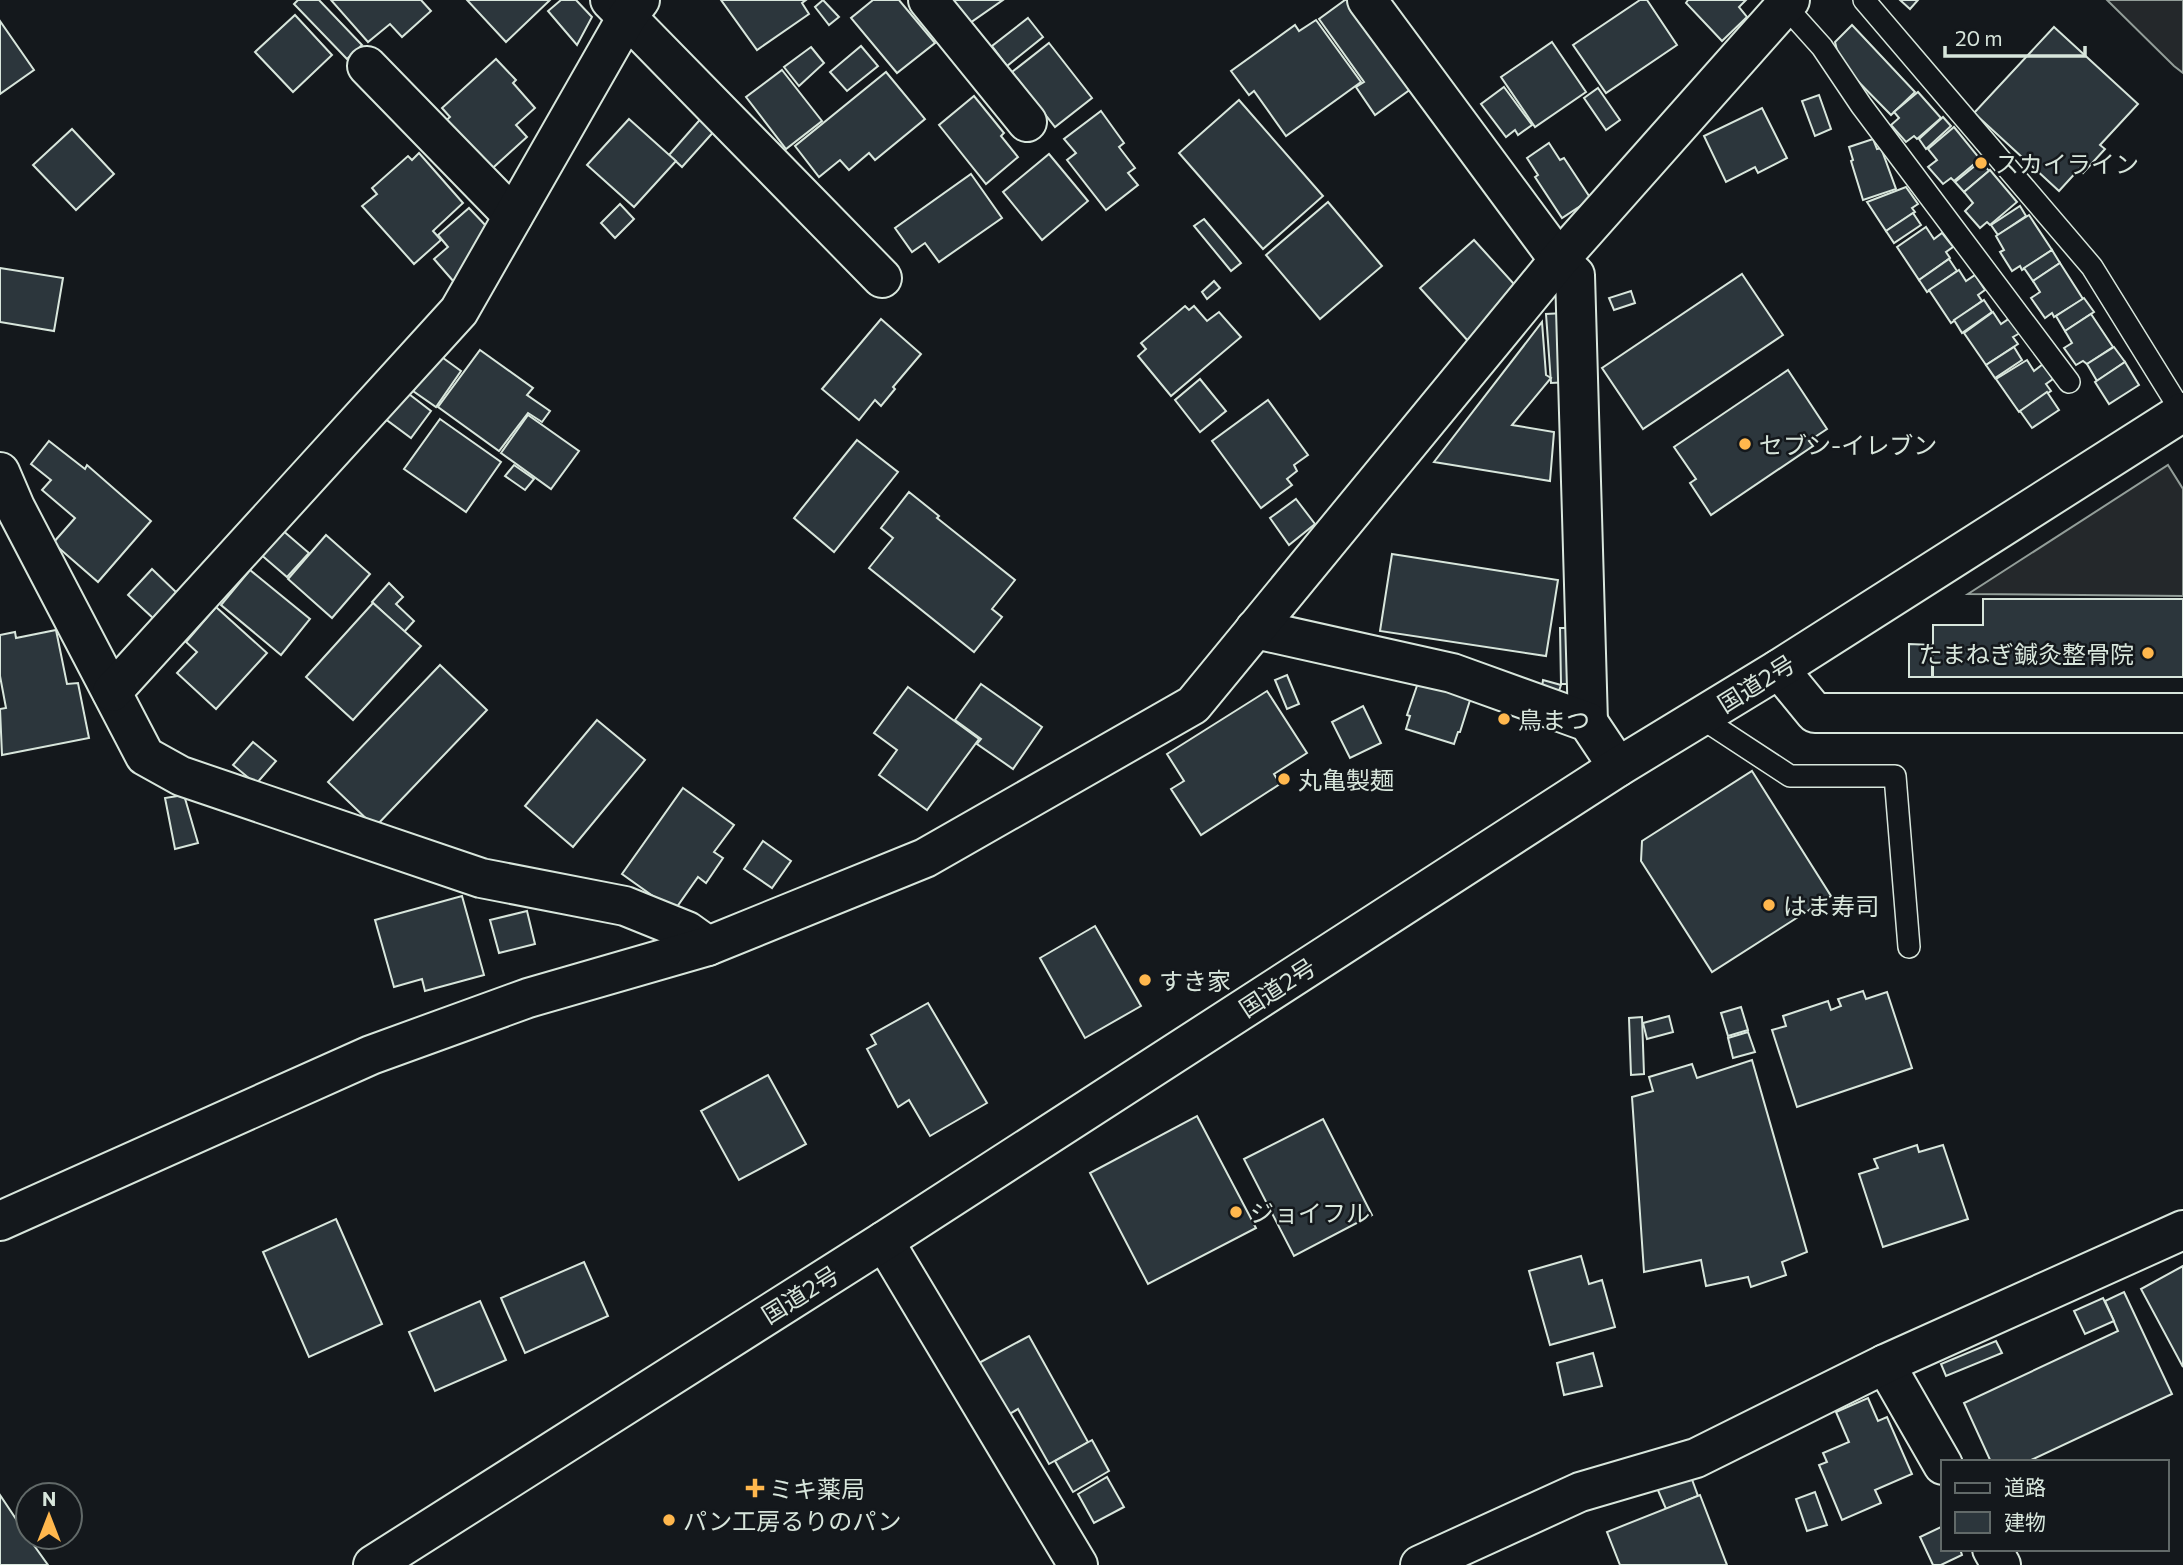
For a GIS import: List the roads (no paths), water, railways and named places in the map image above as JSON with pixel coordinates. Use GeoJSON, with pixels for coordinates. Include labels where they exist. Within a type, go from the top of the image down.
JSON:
{"type":"FeatureCollection","features":[{"type":"Feature","properties":{"kind":"main road"},"geometry":{"type":"LineString","coordinates":[[928,0],[1027,122]]}},
{"type":"Feature","properties":{"kind":"main road"},"geometry":{"type":"LineString","coordinates":[[1367,0],[1559,260],[1575,275],[1588,722],[1618,767]]}},
{"type":"Feature","properties":{"kind":"main road"},"geometry":{"type":"LineString","coordinates":[[0,1221],[372,1055],[528,998],[708,946],[925,858],[1193,705],[1559,260],[1788,3]]}},
{"type":"Feature","properties":{"kind":"main road"},"geometry":{"type":"LineString","coordinates":[[112,692],[459,311],[626,6],[882,278]]}},
{"type":"Feature","properties":{"kind":"main road"},"geometry":{"type":"LineString","coordinates":[[367,66],[513,216]]}},
{"type":"Feature","properties":{"kind":"main road","name":"国道2号"},"geometry":{"type":"LineString","coordinates":[[373,1565],[884,1241],[1618,767],[1779,669],[2183,413]]}},
{"type":"Feature","properties":{"kind":"main road"},"geometry":{"type":"LineString","coordinates":[[0,472],[15,507],[145,757],[181,776],[481,878],[625,906],[687,931],[708,946]]}},
{"type":"Feature","properties":{"kind":"main road"},"geometry":{"type":"LineString","coordinates":[[1255,629],[1452,673],[1588,722]]}},
{"type":"Feature","properties":{"kind":"main road"},"geometry":{"type":"LineString","coordinates":[[1779,669],[1815,713],[2183,713]]}},
{"type":"Feature","properties":{"kind":"main road"},"geometry":{"type":"LineString","coordinates":[[1419,1565],[1580,1492],[1696,1458],[1885,1364],[2183,1230]]}},
{"type":"Feature","properties":{"kind":"main road"},"geometry":{"type":"LineString","coordinates":[[884,1241],[1078,1565]]}},
{"type":"Feature","properties":{"kind":"main road"},"geometry":{"type":"LineString","coordinates":[[1885,1364],[1941,1462]]}},
{"type":"Feature","properties":{"kind":"lane"},"geometry":{"type":"LineString","coordinates":[[1864,0],[2092,267],[2183,413]]}},
{"type":"Feature","properties":{"kind":"lane"},"geometry":{"type":"LineString","coordinates":[[1788,3],[1861,105],[2069,382]]}},
{"type":"Feature","properties":{"kind":"lane"},"geometry":{"type":"LineString","coordinates":[[1700,717],[1790,776],[1895,776],[1909,947]]}},
{"type":"Feature","properties":{"kind":"place","name":"スカイライン"},"geometry":{"type":"Point","coordinates":[1981,163]}},
{"type":"Feature","properties":{"kind":"place","name":"セブン-イレブン"},"geometry":{"type":"Point","coordinates":[1745,444]}},
{"type":"Feature","properties":{"kind":"place","name":"たまねぎ鍼灸整骨院"},"geometry":{"type":"Point","coordinates":[2148,653]}},
{"type":"Feature","properties":{"kind":"place","name":"鳥まつ"},"geometry":{"type":"Point","coordinates":[1504,719]}},
{"type":"Feature","properties":{"kind":"place","name":"丸亀製麺"},"geometry":{"type":"Point","coordinates":[1284,779]}},
{"type":"Feature","properties":{"kind":"place","name":"はま寿司"},"geometry":{"type":"Point","coordinates":[1769,905]}},
{"type":"Feature","properties":{"kind":"place","name":"すき家"},"geometry":{"type":"Point","coordinates":[1145,980]}},
{"type":"Feature","properties":{"kind":"place","name":"ジョイフル"},"geometry":{"type":"Point","coordinates":[1236,1212]}},
{"type":"Feature","properties":{"kind":"place","name":"ミキ薬局"},"geometry":{"type":"Point","coordinates":[755,1488]}},
{"type":"Feature","properties":{"kind":"place","name":"パン工房るりのパン"},"geometry":{"type":"Point","coordinates":[669,1520]}}]}
